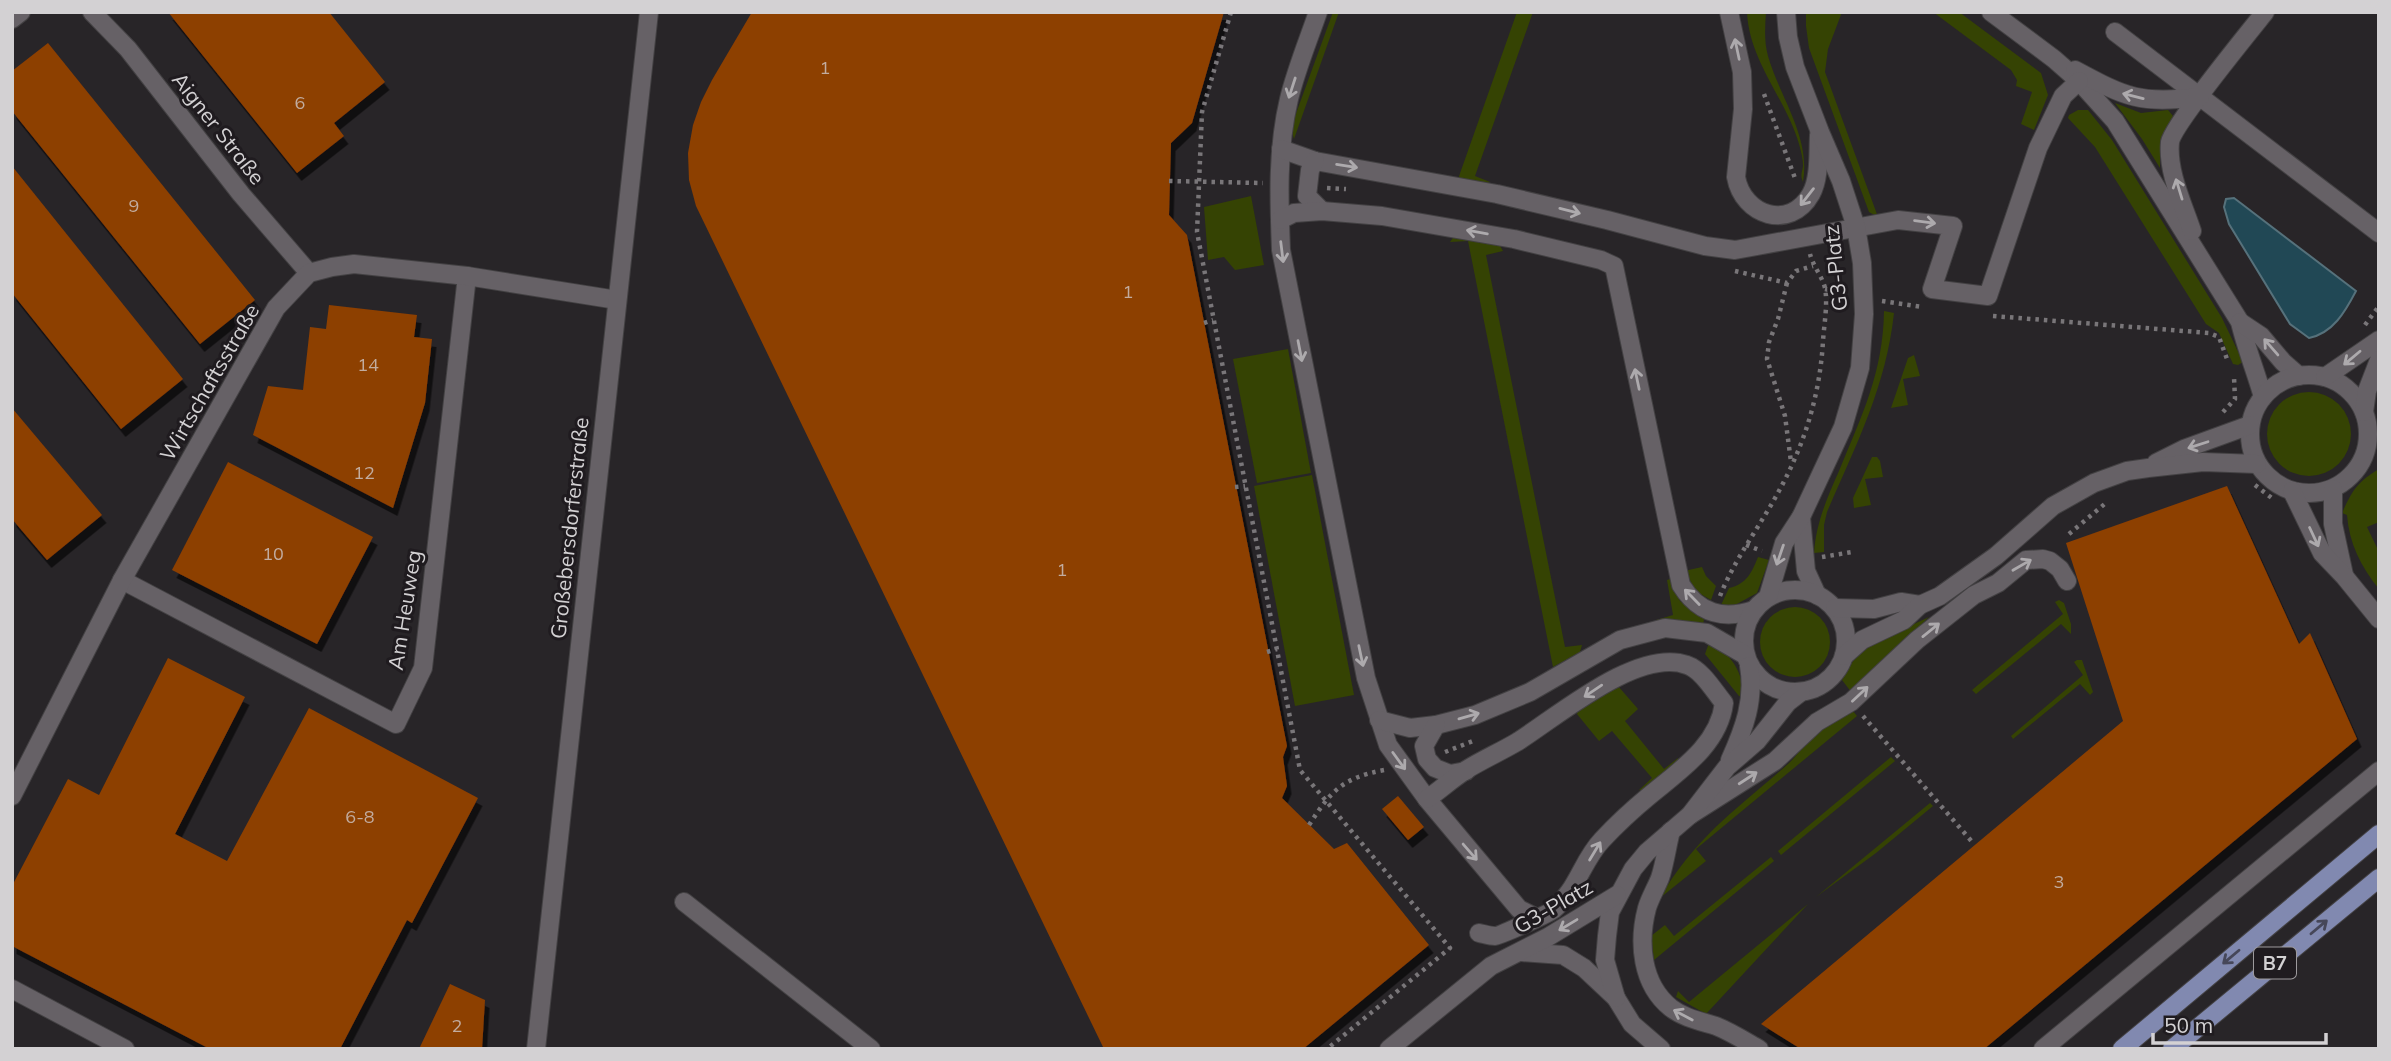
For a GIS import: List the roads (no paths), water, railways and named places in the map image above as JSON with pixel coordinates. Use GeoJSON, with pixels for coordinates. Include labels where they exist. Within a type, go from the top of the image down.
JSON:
{"type":"FeatureCollection","features":[{"type":"Feature","properties":{"kind":"main road","name":"B7"},"geometry":{"type":"LineString","coordinates":[[2122,1049],[2379,834]]}},
{"type":"Feature","properties":{"kind":"main road","name":"B7"},"geometry":{"type":"LineString","coordinates":[[2172,1049],[2379,878]]}},
{"type":"Feature","properties":{"kind":"street"},"geometry":{"type":"LineString","coordinates":[[12,19],[21,12]]}},
{"type":"Feature","properties":{"kind":"street","name":"Aigner Straße"},"geometry":{"type":"LineString","coordinates":[[92,12],[128,49],[241,194],[309,273]]}},
{"type":"Feature","properties":{"kind":"street","name":"Großebersdorferstraße"},"geometry":{"type":"LineString","coordinates":[[536,1049],[649,12]]}},
{"type":"Feature","properties":{"kind":"street"},"geometry":{"type":"LineString","coordinates":[[1318,12],[1289,99],[1281,149],[1281,250],[1366,678],[1388,746],[1427,799],[1519,909],[1535,918]]}},
{"type":"Feature","properties":{"kind":"street"},"geometry":{"type":"LineString","coordinates":[[1729,12],[1742,72],[1743,109],[1736,177],[1738,188],[1750,206],[1760,212],[1782,215],[1792,212],[1804,203],[1814,187],[1820,132]]}},
{"type":"Feature","properties":{"kind":"street"},"geometry":{"type":"LineString","coordinates":[[1991,12],[2054,59],[2079,81],[2115,121],[2240,323],[2263,397]]}},
{"type":"Feature","properties":{"kind":"street","name":"G3-Platz"},"geometry":{"type":"LineString","coordinates":[[1727,767],[1750,706],[1752,686],[1743,642],[1745,629],[1754,610],[1768,597],[1784,543],[1801,517],[1843,427],[1860,368],[1864,297],[1856,227],[1841,181],[1796,67],[1788,37],[1787,13]]}},
{"type":"Feature","properties":{"kind":"street"},"geometry":{"type":"LineString","coordinates":[[2199,254],[2171,165],[2170,140],[2183,118],[2260,15]]}},
{"type":"Feature","properties":{"kind":"street"},"geometry":{"type":"LineString","coordinates":[[2115,32],[2379,233]]}},
{"type":"Feature","properties":{"kind":"street"},"geometry":{"type":"LineString","coordinates":[[2054,59],[2113,91],[2137,99],[2168,101],[2200,97]]}},
{"type":"Feature","properties":{"kind":"street"},"geometry":{"type":"LineString","coordinates":[[1281,149],[1315,161],[1497,194],[1704,246],[1735,250],[1898,220],[1953,226],[1932,289],[1988,296],[2038,148],[2063,96],[2079,81]]}},
{"type":"Feature","properties":{"kind":"street"},"geometry":{"type":"LineString","coordinates":[[1315,161],[1310,170],[1307,195],[1322,211]]}},
{"type":"Feature","properties":{"kind":"street"},"geometry":{"type":"LineString","coordinates":[[1280,220],[1294,213],[1322,211],[1382,216],[1514,239],[1601,260],[1614,266],[1681,585],[1689,598],[1714,613],[1741,614],[1754,610]]}},
{"type":"Feature","properties":{"kind":"street"},"geometry":{"type":"LineString","coordinates":[[309,273],[354,264],[467,276],[617,300]]}},
{"type":"Feature","properties":{"kind":"street","name":"Wirtschaftsstraße"},"geometry":{"type":"LineString","coordinates":[[12,796],[122,580],[276,309],[309,273]]}},
{"type":"Feature","properties":{"kind":"street","name":"Am Heuweg"},"geometry":{"type":"LineString","coordinates":[[122,580],[396,724],[423,668],[467,276]]}},
{"type":"Feature","properties":{"kind":"street"},"geometry":{"type":"LineString","coordinates":[[2240,323],[2261,335],[2283,362],[2299,376]]}},
{"type":"Feature","properties":{"kind":"street"},"geometry":{"type":"LineString","coordinates":[[2325,377],[2379,340]]}},
{"type":"Feature","properties":{"kind":"street"},"geometry":{"type":"LineString","coordinates":[[2364,412],[2367,391],[2379,360]]}},
{"type":"Feature","properties":{"kind":"street"},"geometry":{"type":"LineString","coordinates":[[2253,472],[2250,425],[2255,409],[2263,397],[2277,384],[2299,376],[2325,377],[2344,387],[2357,399],[2374,442],[2347,481],[2333,489],[2285,497]]}},
{"type":"Feature","properties":{"kind":"street"},"geometry":{"type":"LineString","coordinates":[[2148,468],[2184,449],[2250,425]]}},
{"type":"Feature","properties":{"kind":"street"},"geometry":{"type":"LineString","coordinates":[[1974,595],[1996,556],[2053,506],[2094,483],[2127,471],[2203,462],[2253,472],[2270,480],[2285,497],[2322,553],[2379,619]]}},
{"type":"Feature","properties":{"kind":"street"},"geometry":{"type":"LineString","coordinates":[[2333,489],[2333,524],[2344,576]]}},
{"type":"Feature","properties":{"kind":"street"},"geometry":{"type":"LineString","coordinates":[[1801,517],[1806,571],[1817,595]]}},
{"type":"Feature","properties":{"kind":"street","name":"G3-Platz"},"geometry":{"type":"LineString","coordinates":[[1616,998],[1605,960],[1610,912],[1633,869],[1647,852],[1690,815],[1727,767],[1758,741],[1788,702],[1801,692],[1814,689],[1828,681],[1838,670],[1844,656],[1862,640],[1903,620],[1920,605],[1940,596],[1996,556]]}},
{"type":"Feature","properties":{"kind":"street"},"geometry":{"type":"LineString","coordinates":[[1690,815],[1775,761],[1817,722],[1851,702],[1911,646],[1974,595],[1998,583],[2026,560],[2035,558],[2050,561],[2060,569],[2067,581]]}},
{"type":"Feature","properties":{"kind":"street"},"geometry":{"type":"LineString","coordinates":[[1768,597],[1791,590],[1817,595],[1835,608],[1845,629],[1844,656]]}},
{"type":"Feature","properties":{"kind":"street"},"geometry":{"type":"LineString","coordinates":[[1835,608],[1874,609],[1901,602],[1920,605]]}},
{"type":"Feature","properties":{"kind":"street"},"geometry":{"type":"LineString","coordinates":[[1379,720],[1410,728],[1436,725],[1475,715],[1530,692],[1620,640],[1665,628],[1707,633],[1747,661],[1763,681],[1777,689],[1801,692]]}},
{"type":"Feature","properties":{"kind":"street"},"geometry":{"type":"LineString","coordinates":[[1427,799],[1466,771],[1516,743],[1602,685],[1655,663],[1675,662],[1689,665],[1724,703],[1723,715],[1709,741],[1693,759],[1599,843],[1570,894],[1551,913],[1497,936],[1479,933]]}},
{"type":"Feature","properties":{"kind":"street"},"geometry":{"type":"LineString","coordinates":[[1436,725],[1424,746],[1427,759],[1435,768],[1450,774],[1466,771]]}},
{"type":"Feature","properties":{"kind":"street"},"geometry":{"type":"LineString","coordinates":[[2043,1049],[2379,771]]}},
{"type":"Feature","properties":{"kind":"street"},"geometry":{"type":"LineString","coordinates":[[1671,831],[1660,877],[1648,905],[1643,928],[1643,955],[1649,977],[1656,993],[1671,1008],[1692,1020],[1717,1027],[1759,1049]]}},
{"type":"Feature","properties":{"kind":"street","name":"G3-Platz"},"geometry":{"type":"LineString","coordinates":[[1517,952],[1548,937],[1617,895]]}},
{"type":"Feature","properties":{"kind":"street"},"geometry":{"type":"LineString","coordinates":[[684,902],[871,1049]]}},
{"type":"Feature","properties":{"kind":"street"},"geometry":{"type":"LineString","coordinates":[[1390,1049],[1491,966],[1517,952]]}},
{"type":"Feature","properties":{"kind":"street","name":"G3-Platz"},"geometry":{"type":"LineString","coordinates":[[1517,952],[1563,955],[1584,968],[1616,998]]}},
{"type":"Feature","properties":{"kind":"street"},"geometry":{"type":"LineString","coordinates":[[12,989],[125,1049]]}},
{"type":"Feature","properties":{"kind":"street"},"geometry":{"type":"LineString","coordinates":[[1616,998],[1632,1024],[1661,1049]]}},
{"type":"Feature","properties":{"kind":"street"},"geometry":{"type":"LineString","coordinates":[[2116,1049],[2157,1020]]}},
{"type":"Feature","properties":{"kind":"water"},"geometry":{"type":"Polygon","coordinates":[[[2234,198],[2356,291],[2343,314],[2325,332],[2309,338],[2290,324],[2229,224],[2224,207],[2226,199],[2234,198]]]}}]}
